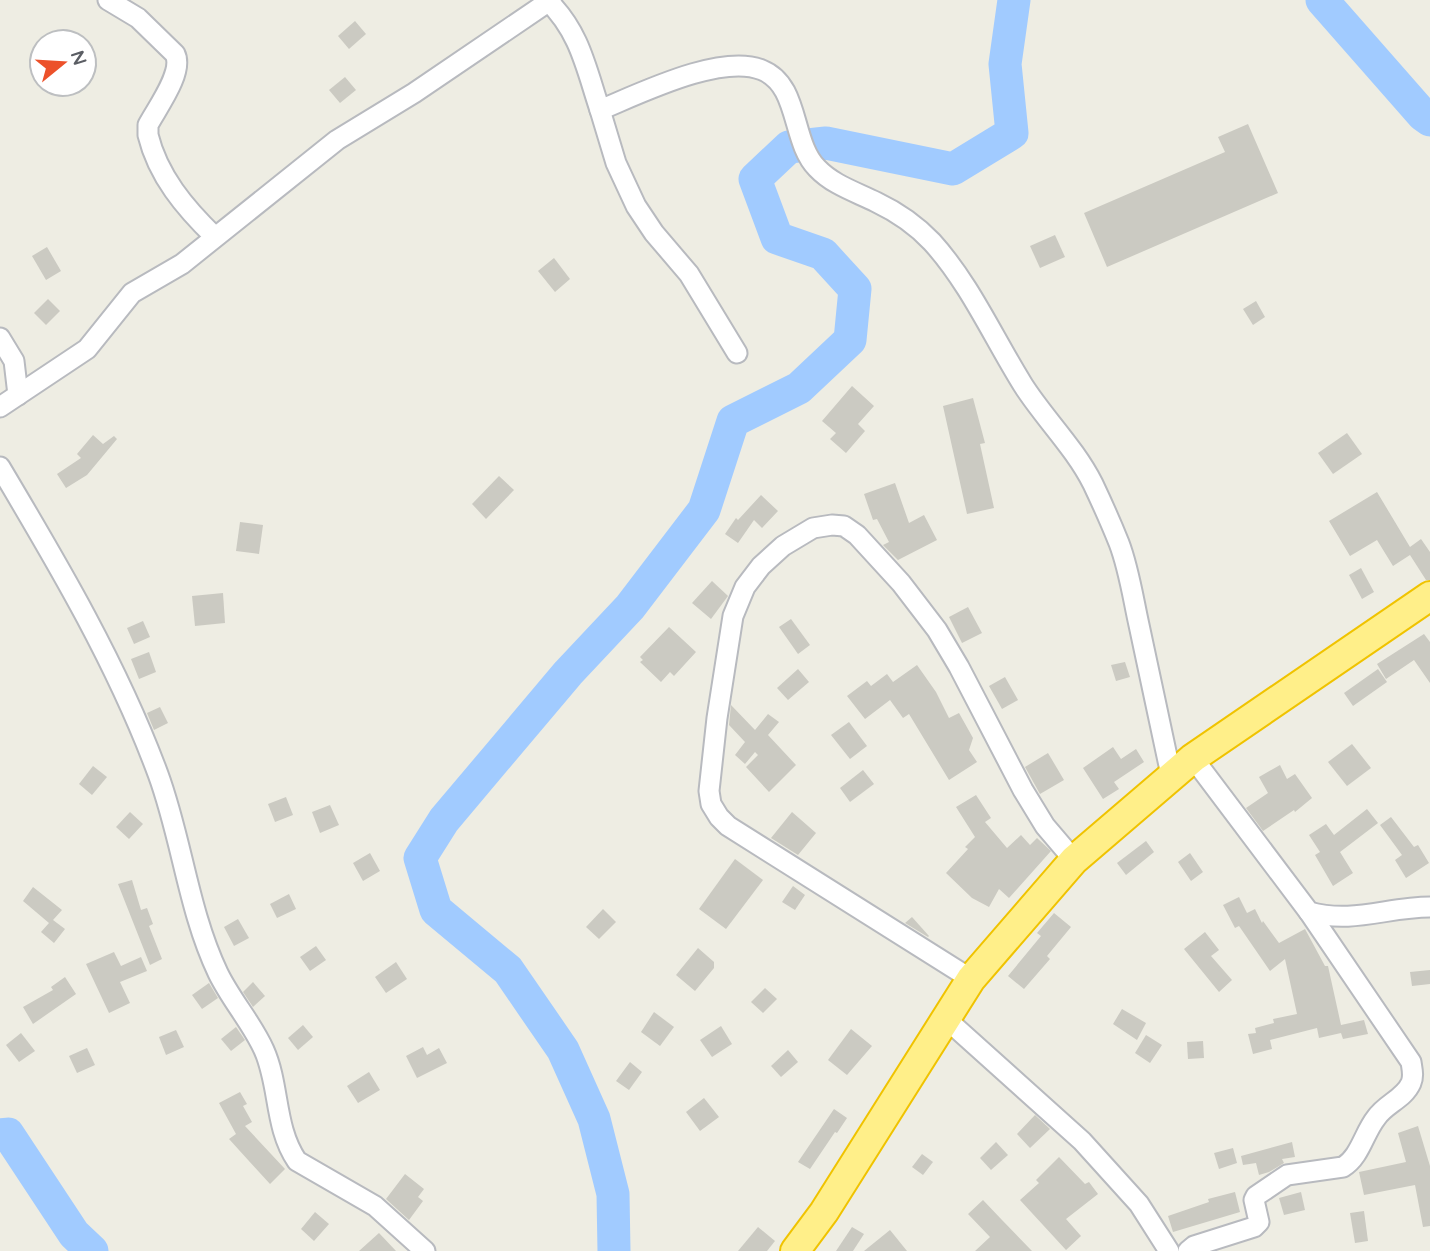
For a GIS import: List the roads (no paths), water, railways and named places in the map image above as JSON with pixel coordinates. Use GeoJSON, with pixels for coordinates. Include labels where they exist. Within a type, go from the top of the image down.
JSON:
{"type":"FeatureCollection","features":[{"type":"Feature","properties":{"kind":"highway"},"geometry":{"type":"LineString","coordinates":[[796,1251],[824,1212],[971,979],[1074,860],[1182,767],[1430,596]]}},
{"type":"Feature","properties":{"kind":"street"},"geometry":{"type":"LineString","coordinates":[[108,0],[138,18],[177,59],[176,72],[148,125],[148,135],[172,189],[184,207],[215,237]]}},
{"type":"Feature","properties":{"kind":"street"},"geometry":{"type":"LineString","coordinates":[[0,407],[87,349],[132,293],[175,268],[353,129],[414,93],[549,0],[570,27],[582,50],[616,163],[636,206],[654,233],[689,274],[737,353]]}},
{"type":"Feature","properties":{"kind":"street"},"geometry":{"type":"LineString","coordinates":[[600,110],[689,74],[720,68],[760,69],[772,75],[781,86],[790,104],[807,158],[831,181],[902,215],[932,242],[956,272],[1024,386],[1091,482],[1119,544],[1182,767],[1309,912],[1411,1062],[1413,1072],[1410,1084],[1403,1094],[1375,1119],[1351,1162],[1343,1167],[1287,1175],[1254,1199],[1259,1222],[1254,1227],[1194,1246],[1188,1251]]}},
{"type":"Feature","properties":{"kind":"street"},"geometry":{"type":"LineString","coordinates":[[0,338],[14,361],[18,395]]}},
{"type":"Feature","properties":{"kind":"street"},"geometry":{"type":"LineString","coordinates":[[0,467],[94,631],[139,724],[172,817],[202,931],[212,958],[219,975],[266,1054],[288,1149],[297,1161],[375,1206],[425,1251]]}},
{"type":"Feature","properties":{"kind":"street"},"geometry":{"type":"LineString","coordinates":[[971,979],[728,826],[711,804],[709,791],[717,718],[733,616],[745,587],[761,566],[783,546],[813,528],[844,526],[857,535],[901,583],[937,629],[1023,790],[1045,826],[1074,860]]}},
{"type":"Feature","properties":{"kind":"street"},"geometry":{"type":"LineString","coordinates":[[1309,912],[1324,916],[1356,917],[1428,906]]}},
{"type":"Feature","properties":{"kind":"street"},"geometry":{"type":"LineString","coordinates":[[945,1018],[1082,1141],[1139,1203],[1169,1251]]}},
{"type":"Feature","properties":{"kind":"waterway"},"geometry":{"type":"LineString","coordinates":[[614,1251],[613,1194],[594,1119],[563,1050],[508,970],[436,910],[420,858],[444,820],[568,673],[630,607],[704,510],[733,421],[799,388],[850,340],[855,289],[823,254],[777,238],[755,179],[789,147],[826,143],[953,169],[1012,133],[1005,64],[1014,0]]}},
{"type":"Feature","properties":{"kind":"waterway"},"geometry":{"type":"LineString","coordinates":[[1322,0],[1430,120]]}},
{"type":"Feature","properties":{"kind":"waterway"},"geometry":{"type":"LineString","coordinates":[[0,1135],[8,1134],[74,1234],[92,1251]]}}]}
